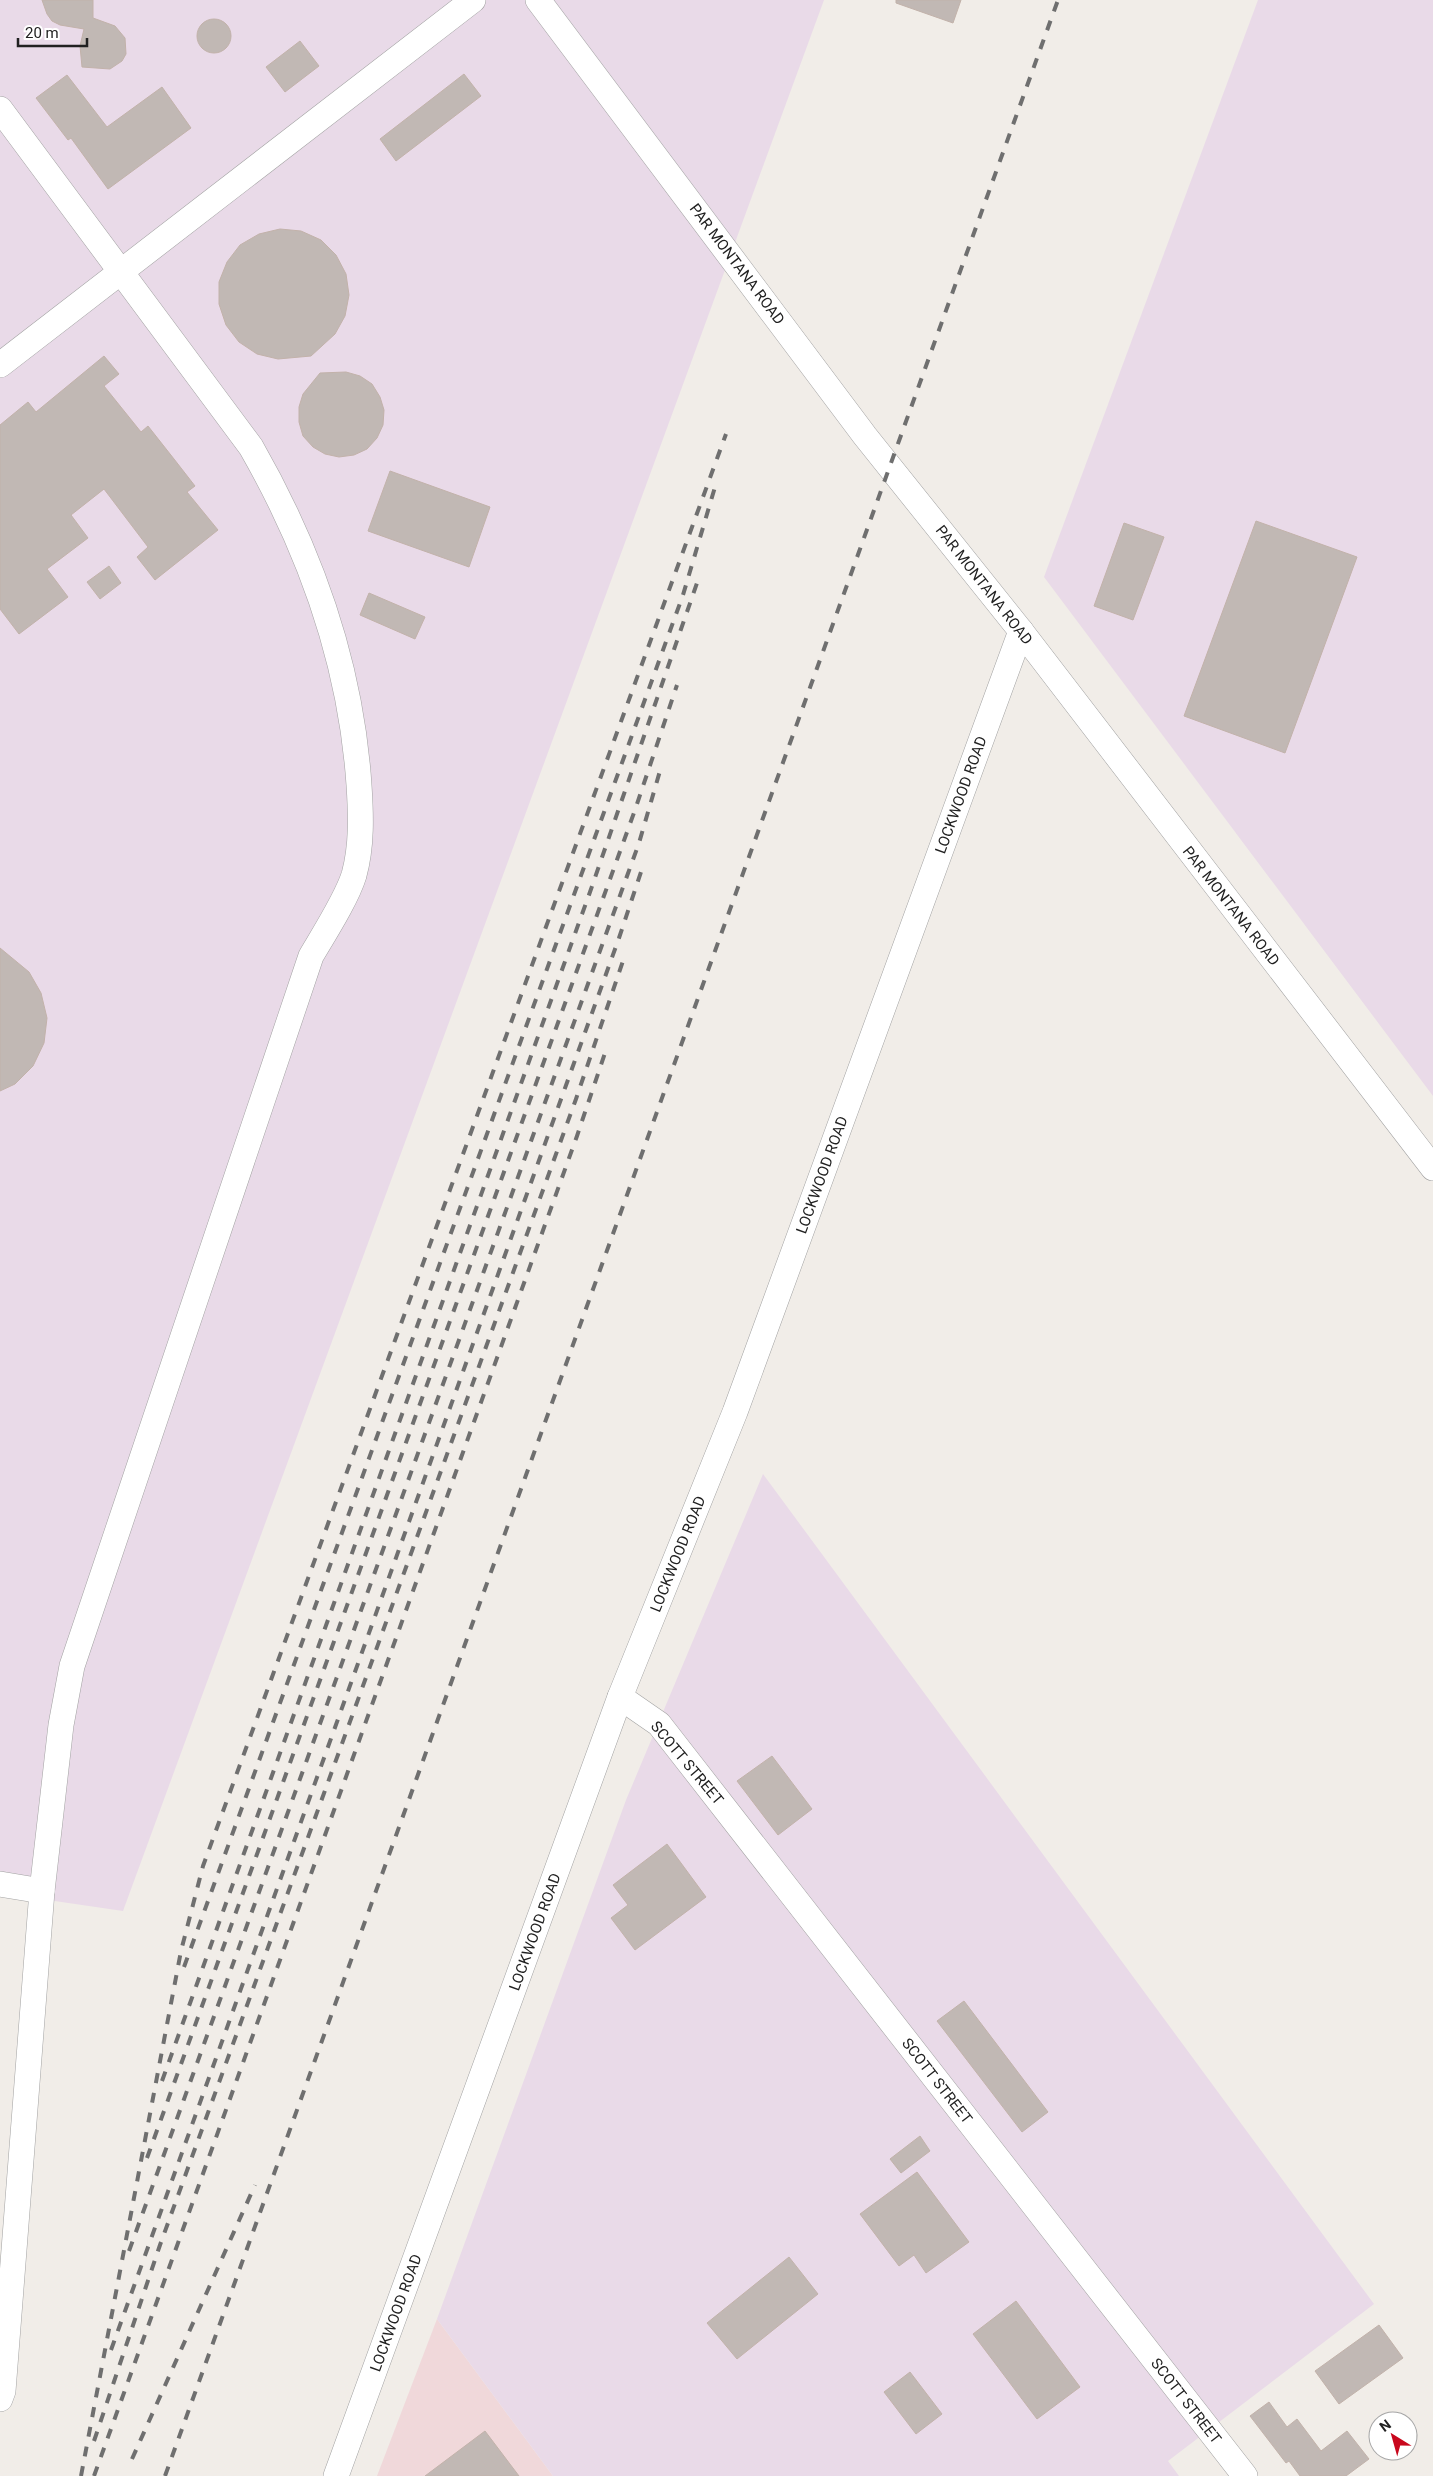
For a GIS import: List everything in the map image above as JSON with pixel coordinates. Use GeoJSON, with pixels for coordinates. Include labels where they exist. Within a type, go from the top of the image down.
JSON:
{"type":"FeatureCollection","features":[{"type":"Feature","properties":{"kind":"street"},"geometry":{"type":"LineString","coordinates":[[0,365],[473,0]]}},
{"type":"Feature","properties":{"kind":"street","name":"PAR MONTANA ROAD"},"geometry":{"type":"LineString","coordinates":[[538,0],[864,436],[1021,632],[1433,1168]]}},
{"type":"Feature","properties":{"kind":"street"},"geometry":{"type":"LineString","coordinates":[[0,109],[252,447],[280,496],[302,545],[327,616],[347,694],[358,768],[361,828],[354,876],[311,956],[72,1666],[61,1726],[42,1891],[3,2391],[0,2399]]}},
{"type":"Feature","properties":{"kind":"street","name":"LOCKWOOD ROAD"},"geometry":{"type":"LineString","coordinates":[[336,2476],[620,1697],[735,1412],[1021,632]]}},
{"type":"Feature","properties":{"kind":"street","name":"SCOTT STREET"},"geometry":{"type":"LineString","coordinates":[[620,1697],[659,1724],[1245,2476]]}},
{"type":"Feature","properties":{"kind":"street"},"geometry":{"type":"LineString","coordinates":[[0,1884],[42,1891]]}},
{"type":"Feature","properties":{"kind":"shaded area"},"geometry":{"type":"Polygon","coordinates":[[[0,0],[824,0],[123,1911],[0,1893],[0,0]]]}},
{"type":"Feature","properties":{"kind":"shaded area"},"geometry":{"type":"Polygon","coordinates":[[[1258,0],[1433,0],[1433,1096],[1044,577],[1258,0]]]}},
{"type":"Feature","properties":{"kind":"shaded area"},"geometry":{"type":"Polygon","coordinates":[[[763,1474],[1374,2304],[1168,2461],[1179,2476],[553,2476],[437,2319],[626,1800],[763,1474]]]}},
{"type":"Feature","properties":{"kind":"shaded area"},"geometry":{"type":"Polygon","coordinates":[[[437,2319],[553,2476],[377,2476],[437,2319]]]}},
{"type":"Feature","properties":{"kind":"building"},"geometry":{"type":"Polygon","coordinates":[[[42,0],[93,0],[93,18],[115,26],[125,38],[126,54],[122,61],[110,69],[82,67],[80,46],[84,29],[60,25],[52,21],[47,14],[42,0]]]}},
{"type":"Feature","properties":{"kind":"building"},"geometry":{"type":"Polygon","coordinates":[[[896,0],[961,0],[953,23],[896,3],[896,0]]]}},
{"type":"Feature","properties":{"kind":"building"},"geometry":{"type":"Polygon","coordinates":[[[214,19],[221,20],[226,24],[230,29],[230,43],[226,48],[221,52],[214,53],[207,52],[202,48],[198,43],[197,36],[198,29],[202,24],[207,20],[214,19]]]}},
{"type":"Feature","properties":{"kind":"building"},"geometry":{"type":"Polygon","coordinates":[[[300,41],[319,66],[285,92],[266,67],[300,41]]]}},
{"type":"Feature","properties":{"kind":"building"},"geometry":{"type":"Polygon","coordinates":[[[464,74],[481,96],[396,161],[380,139],[464,74]]]}},
{"type":"Feature","properties":{"kind":"building"},"geometry":{"type":"Polygon","coordinates":[[[67,75],[107,127],[162,87],[191,128],[108,189],[71,138],[68,140],[36,98],[67,75]]]}},
{"type":"Feature","properties":{"kind":"building"},"geometry":{"type":"Polygon","coordinates":[[[280,229],[301,231],[321,240],[336,255],[346,274],[349,295],[345,316],[335,334],[311,356],[278,359],[257,354],[239,342],[226,325],[219,304],[219,282],[227,262],[240,245],[259,234],[280,229]]]}},
{"type":"Feature","properties":{"kind":"building"},"geometry":{"type":"Polygon","coordinates":[[[104,356],[119,374],[104,386],[141,432],[148,426],[195,486],[187,492],[218,530],[155,580],[137,557],[148,547],[104,489],[71,515],[88,538],[47,569],[68,597],[19,634],[0,609],[0,425],[28,402],[36,412],[104,356]]]}},
{"type":"Feature","properties":{"kind":"building"},"geometry":{"type":"Polygon","coordinates":[[[346,372],[360,376],[372,384],[380,397],[384,410],[383,425],[377,438],[367,449],[354,455],[339,457],[325,454],[313,447],[303,436],[299,422],[299,407],[303,394],[320,373],[346,372]]]}},
{"type":"Feature","properties":{"kind":"building"},"geometry":{"type":"Polygon","coordinates":[[[390,471],[490,507],[469,567],[368,531],[390,471]]]}},
{"type":"Feature","properties":{"kind":"building"},"geometry":{"type":"Polygon","coordinates":[[[1256,521],[1357,557],[1285,753],[1184,716],[1256,521]]]}},
{"type":"Feature","properties":{"kind":"building"},"geometry":{"type":"Polygon","coordinates":[[[1124,523],[1164,537],[1133,620],[1094,606],[1124,523]]]}},
{"type":"Feature","properties":{"kind":"building"},"geometry":{"type":"Polygon","coordinates":[[[109,566],[121,583],[100,599],[87,582],[109,566]]]}},
{"type":"Feature","properties":{"kind":"building"},"geometry":{"type":"Polygon","coordinates":[[[369,593],[425,617],[415,639],[360,615],[369,593]]]}},
{"type":"Feature","properties":{"kind":"building"},"geometry":{"type":"Polygon","coordinates":[[[0,948],[29,972],[41,993],[47,1018],[44,1043],[33,1066],[15,1084],[0,1091],[0,948]]]}},
{"type":"Feature","properties":{"kind":"building"},"geometry":{"type":"Polygon","coordinates":[[[772,1756],[812,1809],[778,1835],[737,1781],[772,1756]]]}},
{"type":"Feature","properties":{"kind":"building"},"geometry":{"type":"Polygon","coordinates":[[[667,1844],[706,1897],[635,1950],[611,1918],[628,1905],[613,1885],[667,1844]]]}},
{"type":"Feature","properties":{"kind":"building"},"geometry":{"type":"Polygon","coordinates":[[[964,2001],[1048,2112],[1022,2132],[937,2021],[964,2001]]]}},
{"type":"Feature","properties":{"kind":"building"},"geometry":{"type":"Polygon","coordinates":[[[920,2136],[930,2151],[901,2173],[890,2159],[920,2136]]]}},
{"type":"Feature","properties":{"kind":"building"},"geometry":{"type":"Polygon","coordinates":[[[917,2172],[969,2242],[926,2273],[914,2255],[899,2266],[860,2214],[917,2172]]]}},
{"type":"Feature","properties":{"kind":"building"},"geometry":{"type":"Polygon","coordinates":[[[789,2257],[818,2294],[737,2359],[707,2323],[789,2257]]]}},
{"type":"Feature","properties":{"kind":"building"},"geometry":{"type":"Polygon","coordinates":[[[1016,2301],[1080,2387],[1037,2419],[973,2334],[1016,2301]]]}},
{"type":"Feature","properties":{"kind":"building"},"geometry":{"type":"Polygon","coordinates":[[[1379,2325],[1403,2358],[1339,2404],[1315,2371],[1379,2325]]]}},
{"type":"Feature","properties":{"kind":"building"},"geometry":{"type":"Polygon","coordinates":[[[910,2372],[942,2414],[916,2434],[884,2392],[910,2372]]]}},
{"type":"Feature","properties":{"kind":"building"},"geometry":{"type":"Polygon","coordinates":[[[1269,2402],[1287,2427],[1297,2419],[1321,2451],[1347,2431],[1368,2460],[1346,2476],[1300,2476],[1289,2461],[1286,2463],[1250,2416],[1269,2402]]]}},
{"type":"Feature","properties":{"kind":"building"},"geometry":{"type":"Polygon","coordinates":[[[485,2431],[519,2476],[425,2476],[485,2431]]]}},
{"type":"Feature","properties":{"kind":"railway"},"geometry":{"type":"LineString","coordinates":[[165,2476],[1058,0]]}},
{"type":"Feature","properties":{"kind":"railway"},"geometry":{"type":"LineString","coordinates":[[81,2476],[181,1951],[203,1866],[726,434]]}},
{"type":"Feature","properties":{"kind":"railway"},"geometry":{"type":"LineString","coordinates":[[184,1967],[683,595],[715,487]]}},
{"type":"Feature","properties":{"kind":"railway"},"geometry":{"type":"LineString","coordinates":[[162,2081],[590,892],[697,583]]}},
{"type":"Feature","properties":{"kind":"railway"},"geometry":{"type":"LineString","coordinates":[[147,2158],[635,810],[677,685]]}},
{"type":"Feature","properties":{"kind":"railway"},"geometry":{"type":"LineString","coordinates":[[129,2251],[639,843],[662,764]]}},
{"type":"Feature","properties":{"kind":"railway"},"geometry":{"type":"LineString","coordinates":[[111,2350],[619,938],[641,872]]}},
{"type":"Feature","properties":{"kind":"railway"},"geometry":{"type":"LineString","coordinates":[[94,2441],[160,2245],[576,1099],[624,958]]}},
{"type":"Feature","properties":{"kind":"railway"},"geometry":{"type":"LineString","coordinates":[[94,2476],[577,1136],[606,1050]]}},
{"type":"Feature","properties":{"kind":"railway"},"geometry":{"type":"LineString","coordinates":[[132,2459],[255,2185]]}}]}
